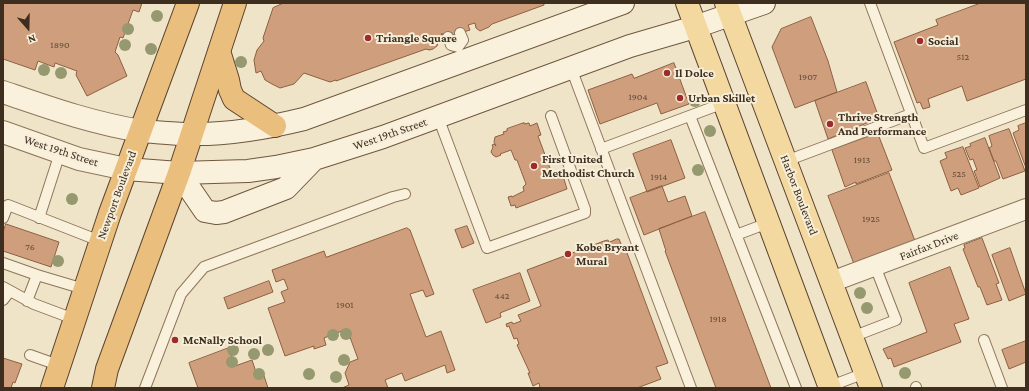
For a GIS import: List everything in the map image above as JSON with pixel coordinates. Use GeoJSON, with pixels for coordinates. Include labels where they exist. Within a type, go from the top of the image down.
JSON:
{"type":"FeatureCollection","features":[{"type":"Feature","properties":{"kind":"highway","name":"Newport Boulevard"},"geometry":{"type":"LineString","coordinates":[[52,388],[58,365],[100,241],[188,3]]}},
{"type":"Feature","properties":{"kind":"highway"},"geometry":{"type":"LineString","coordinates":[[103,388],[107,369],[179,173],[236,3]]}},
{"type":"Feature","properties":{"kind":"highway"},"geometry":{"type":"LineString","coordinates":[[219,51],[234,99],[275,126]]}},
{"type":"Feature","properties":{"kind":"main road"},"geometry":{"type":"LineString","coordinates":[[3,92],[76,117],[112,126],[141,131],[191,134],[227,132],[275,126],[304,119],[460,54],[623,3]]}},
{"type":"Feature","properties":{"kind":"main road"},"geometry":{"type":"LineString","coordinates":[[687,3],[828,387]]}},
{"type":"Feature","properties":{"kind":"main road","name":"West 19th Street"},"geometry":{"type":"LineString","coordinates":[[3,132],[85,161],[126,169],[179,173],[248,171],[276,167],[314,159],[348,149],[630,46],[695,27],[728,9],[764,3]]}},
{"type":"Feature","properties":{"kind":"main road","name":"Harbor Boulevard"},"geometry":{"type":"LineString","coordinates":[[728,9],[868,380]]}},
{"type":"Feature","properties":{"kind":"main road"},"geometry":{"type":"LineString","coordinates":[[179,173],[205,211],[216,213],[224,212],[286,188],[314,159]]}},
{"type":"Feature","properties":{"kind":"street","name":"Fairfax Drive"},"geometry":{"type":"LineString","coordinates":[[831,282],[1026,209]]}},
{"type":"Feature","properties":{"kind":"lane"},"geometry":{"type":"LineString","coordinates":[[870,3],[924,148],[1026,110]]}},
{"type":"Feature","properties":{"kind":"lane"},"geometry":{"type":"LineString","coordinates":[[460,33],[463,40],[460,54]]}},
{"type":"Feature","properties":{"kind":"lane"},"geometry":{"type":"LineString","coordinates":[[448,37],[451,45],[460,54]]}},
{"type":"Feature","properties":{"kind":"lane"},"geometry":{"type":"LineString","coordinates":[[571,68],[691,388]]}},
{"type":"Feature","properties":{"kind":"lane"},"geometry":{"type":"LineString","coordinates":[[601,149],[724,103]]}},
{"type":"Feature","properties":{"kind":"lane"},"geometry":{"type":"LineString","coordinates":[[786,160],[911,114]]}},
{"type":"Feature","properties":{"kind":"lane"},"geometry":{"type":"LineString","coordinates":[[438,117],[487,248],[585,213],[551,116]]}},
{"type":"Feature","properties":{"kind":"lane"},"geometry":{"type":"LineString","coordinates":[[690,116],[796,388]]}},
{"type":"Feature","properties":{"kind":"lane"},"geometry":{"type":"LineString","coordinates":[[39,218],[60,153]]}},
{"type":"Feature","properties":{"kind":"lane"},"geometry":{"type":"LineString","coordinates":[[145,388],[181,294],[204,267],[393,197],[405,194]]}},
{"type":"Feature","properties":{"kind":"lane"},"geometry":{"type":"LineString","coordinates":[[3,218],[8,205],[100,241]]}},
{"type":"Feature","properties":{"kind":"lane"},"geometry":{"type":"LineString","coordinates":[[736,235],[768,223]]}},
{"type":"Feature","properties":{"kind":"lane"},"geometry":{"type":"LineString","coordinates":[[3,263],[84,289]]}},
{"type":"Feature","properties":{"kind":"lane"},"geometry":{"type":"LineString","coordinates":[[852,337],[896,320],[875,266]]}},
{"type":"Feature","properties":{"kind":"lane"},"geometry":{"type":"LineString","coordinates":[[27,301],[37,275]]}},
{"type":"Feature","properties":{"kind":"lane"},"geometry":{"type":"LineString","coordinates":[[3,300],[7,289],[27,301],[74,319]]}},
{"type":"Feature","properties":{"kind":"lane"},"geometry":{"type":"LineString","coordinates":[[984,340],[1002,388]]}},
{"type":"Feature","properties":{"kind":"lane"},"geometry":{"type":"LineString","coordinates":[[30,355],[58,365]]}},
{"type":"Feature","properties":{"kind":"lane"},"geometry":{"type":"LineString","coordinates":[[828,387],[868,380]]}},
{"type":"Feature","properties":{"kind":"building"},"geometry":{"type":"Polygon","coordinates":[[[3,3],[142,3],[139,12],[133,10],[123,38],[120,37],[115,52],[118,55],[127,76],[87,96],[76,75],[77,71],[55,63],[54,67],[38,61],[35,70],[3,59],[3,3]]]}},
{"type":"Feature","properties":{"kind":"building","name":"Triangle Square"},"geometry":{"type":"Polygon","coordinates":[[[284,3],[544,3],[544,5],[492,24],[480,31],[476,28],[475,23],[468,25],[470,30],[444,38],[442,33],[437,46],[433,49],[426,49],[336,81],[330,82],[304,73],[294,84],[280,88],[265,80],[261,71],[256,73],[254,60],[257,50],[264,41],[263,38],[273,8],[284,3]]]}},
{"type":"Feature","properties":{"kind":"building"},"geometry":{"type":"Polygon","coordinates":[[[981,3],[1026,3],[1026,79],[967,101],[962,86],[928,99],[930,107],[923,109],[920,102],[917,103],[894,42],[938,25],[936,20],[981,3]]]}},
{"type":"Feature","properties":{"kind":"building"},"geometry":{"type":"Polygon","coordinates":[[[811,17],[828,61],[837,92],[795,108],[772,47],[781,29],[811,17]]]}},
{"type":"Feature","properties":{"kind":"building"},"geometry":{"type":"Polygon","coordinates":[[[674,63],[689,104],[661,114],[657,103],[600,124],[588,90],[632,74],[634,78],[674,63]]]}},
{"type":"Feature","properties":{"kind":"building"},"geometry":{"type":"Polygon","coordinates":[[[866,82],[879,118],[828,139],[815,101],[866,82]]]}},
{"type":"Feature","properties":{"kind":"building","name":"First United Methodist Church"},"geometry":{"type":"Polygon","coordinates":[[[524,123],[529,123],[530,126],[537,123],[541,135],[538,136],[554,179],[563,176],[567,189],[516,208],[515,205],[511,206],[508,197],[512,197],[524,191],[523,187],[526,184],[517,160],[515,160],[511,150],[496,157],[491,152],[493,147],[492,145],[494,144],[496,146],[494,142],[495,137],[504,134],[503,132],[507,131],[507,129],[524,123]]]}},
{"type":"Feature","properties":{"kind":"building"},"geometry":{"type":"Polygon","coordinates":[[[1026,123],[1026,168],[1013,133],[1019,130],[1018,126],[1026,123]]]}},
{"type":"Feature","properties":{"kind":"building"},"geometry":{"type":"Polygon","coordinates":[[[1009,129],[1025,171],[1003,179],[989,148],[992,146],[989,136],[1009,129]]]}},
{"type":"Feature","properties":{"kind":"building"},"geometry":{"type":"Polygon","coordinates":[[[878,134],[892,170],[845,187],[832,150],[878,134]]]}},
{"type":"Feature","properties":{"kind":"building"},"geometry":{"type":"Polygon","coordinates":[[[985,138],[1000,178],[980,187],[974,171],[977,170],[973,159],[970,160],[965,148],[971,146],[970,144],[985,138]]]}},
{"type":"Feature","properties":{"kind":"building"},"geometry":{"type":"Polygon","coordinates":[[[671,140],[685,178],[647,192],[633,154],[671,140]]]}},
{"type":"Feature","properties":{"kind":"building"},"geometry":{"type":"Polygon","coordinates":[[[963,147],[979,188],[961,195],[958,188],[951,191],[940,161],[947,158],[945,153],[963,147]]]}},
{"type":"Feature","properties":{"kind":"building"},"geometry":{"type":"Polygon","coordinates":[[[889,173],[915,241],[854,264],[828,196],[889,173]]]}},
{"type":"Feature","properties":{"kind":"building"},"geometry":{"type":"Polygon","coordinates":[[[662,186],[668,202],[685,196],[692,216],[644,235],[630,198],[662,186]]]}},
{"type":"Feature","properties":{"kind":"building"},"geometry":{"type":"Polygon","coordinates":[[[705,212],[771,388],[716,388],[665,251],[666,250],[659,229],[705,212]]]}},
{"type":"Feature","properties":{"kind":"building"},"geometry":{"type":"Polygon","coordinates":[[[6,224],[59,242],[51,267],[3,251],[3,233],[6,224]]]}},
{"type":"Feature","properties":{"kind":"building"},"geometry":{"type":"Polygon","coordinates":[[[467,226],[474,243],[462,248],[455,230],[467,226]]]}},
{"type":"Feature","properties":{"kind":"building"},"geometry":{"type":"Polygon","coordinates":[[[407,228],[410,230],[434,294],[426,297],[423,290],[410,294],[426,337],[441,331],[455,370],[447,373],[445,365],[405,381],[402,373],[385,380],[388,388],[342,388],[349,385],[345,373],[350,362],[358,359],[347,329],[324,338],[326,345],[314,349],[314,346],[285,356],[268,308],[285,302],[281,292],[288,289],[284,279],[276,282],[272,270],[324,251],[326,257],[407,228]]]}},
{"type":"Feature","properties":{"kind":"building"},"geometry":{"type":"Polygon","coordinates":[[[982,238],[999,283],[996,284],[1002,300],[987,305],[963,249],[965,248],[964,245],[982,238]]]}},
{"type":"Feature","properties":{"kind":"building"},"geometry":{"type":"Polygon","coordinates":[[[619,239],[624,251],[626,250],[668,363],[656,367],[661,379],[637,388],[540,388],[539,383],[533,386],[528,373],[530,373],[517,345],[519,344],[517,338],[514,339],[509,326],[507,327],[506,324],[512,322],[513,324],[521,321],[518,315],[541,306],[527,270],[604,241],[608,240],[609,242],[619,239]]]}},
{"type":"Feature","properties":{"kind":"building"},"geometry":{"type":"Polygon","coordinates":[[[1010,248],[1026,294],[1009,301],[992,255],[1010,248]]]}},
{"type":"Feature","properties":{"kind":"building"},"geometry":{"type":"Polygon","coordinates":[[[950,267],[969,319],[954,324],[961,342],[894,367],[891,358],[888,359],[883,349],[927,332],[909,283],[950,267]]]}},
{"type":"Feature","properties":{"kind":"building"},"geometry":{"type":"Polygon","coordinates":[[[520,273],[530,301],[500,313],[501,317],[486,323],[473,290],[520,273]]]}},
{"type":"Feature","properties":{"kind":"building"},"geometry":{"type":"Polygon","coordinates":[[[269,281],[273,292],[228,309],[224,298],[269,281]]]}},
{"type":"Feature","properties":{"kind":"building"},"geometry":{"type":"Polygon","coordinates":[[[1026,341],[1026,362],[1009,369],[1002,350],[1026,341]]]}},
{"type":"Feature","properties":{"kind":"building"},"geometry":{"type":"Polygon","coordinates":[[[229,348],[235,366],[252,360],[256,372],[262,370],[268,388],[198,388],[189,363],[229,348]]]}},
{"type":"Feature","properties":{"kind":"building"},"geometry":{"type":"Polygon","coordinates":[[[3,358],[22,364],[15,383],[13,382],[11,388],[3,388],[3,358]]]}},
{"type":"Feature","properties":{"kind":"place","name":"Triangle Square"},"geometry":{"type":"Point","coordinates":[368,38]}},
{"type":"Feature","properties":{"kind":"place","name":"Social"},"geometry":{"type":"Point","coordinates":[920,41]}},
{"type":"Feature","properties":{"kind":"place","name":"Il Dolce"},"geometry":{"type":"Point","coordinates":[667,73]}},
{"type":"Feature","properties":{"kind":"place","name":"Urban Skillet"},"geometry":{"type":"Point","coordinates":[680,98]}},
{"type":"Feature","properties":{"kind":"place","name":"Thrive Strength And Performance"},"geometry":{"type":"Point","coordinates":[830,124]}},
{"type":"Feature","properties":{"kind":"place","name":"First United Methodist Church"},"geometry":{"type":"Point","coordinates":[534,166]}},
{"type":"Feature","properties":{"kind":"place","name":"Kobe Bryant Mural"},"geometry":{"type":"Point","coordinates":[568,254]}},
{"type":"Feature","properties":{"kind":"place","name":"McNally School"},"geometry":{"type":"Point","coordinates":[175,340]}}]}
